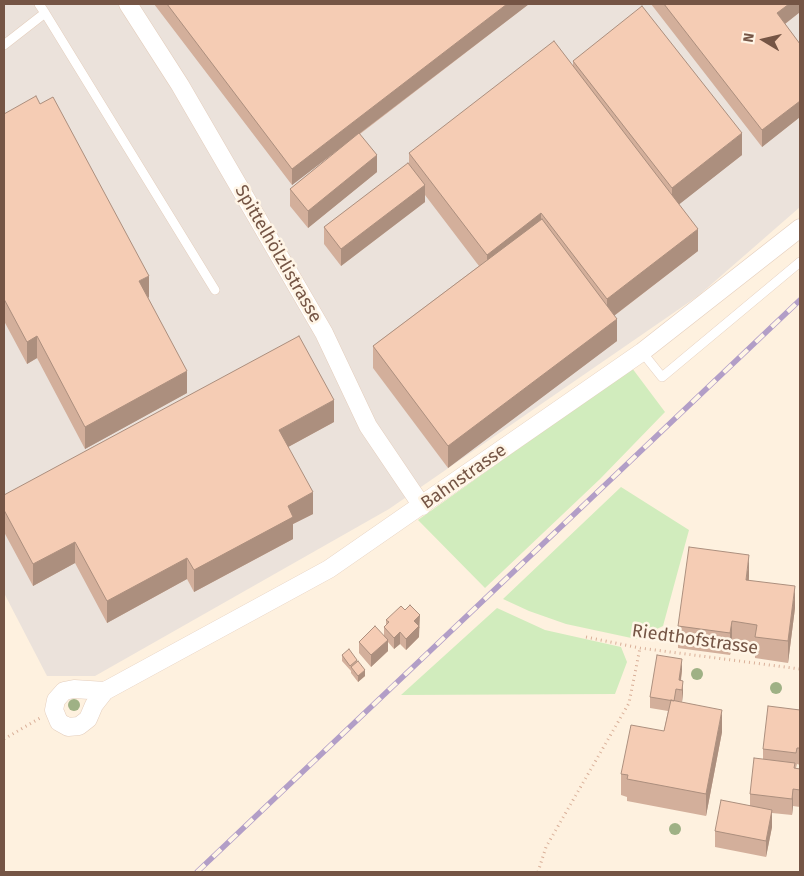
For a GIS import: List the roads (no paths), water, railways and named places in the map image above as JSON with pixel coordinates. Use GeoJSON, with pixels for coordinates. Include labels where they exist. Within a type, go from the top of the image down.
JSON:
{"type":"FeatureCollection","features":[{"type":"Feature","properties":{"kind":"street","name":"Spittelhölzlistrasse"},"geometry":{"type":"LineString","coordinates":[[128,4],[180,85],[324,332],[368,426],[422,506]]}},
{"type":"Feature","properties":{"kind":"street","name":"Bahnstrasse"},"geometry":{"type":"LineString","coordinates":[[105,691],[74,688],[64,691],[56,700],[54,710],[59,722],[68,727],[79,726],[88,719],[94,705],[105,691],[329,569],[642,352],[800,228]]}},
{"type":"Feature","properties":{"kind":"lane"},"geometry":{"type":"LineString","coordinates":[[39,4],[215,290]]}},
{"type":"Feature","properties":{"kind":"lane"},"geometry":{"type":"LineString","coordinates":[[4,45],[45,13]]}},
{"type":"Feature","properties":{"kind":"lane"},"geometry":{"type":"LineString","coordinates":[[642,352],[662,377],[800,262]]}},
{"type":"Feature","properties":{"kind":"railway"},"geometry":{"type":"LineString","coordinates":[[197,872],[800,300]]}}]}
